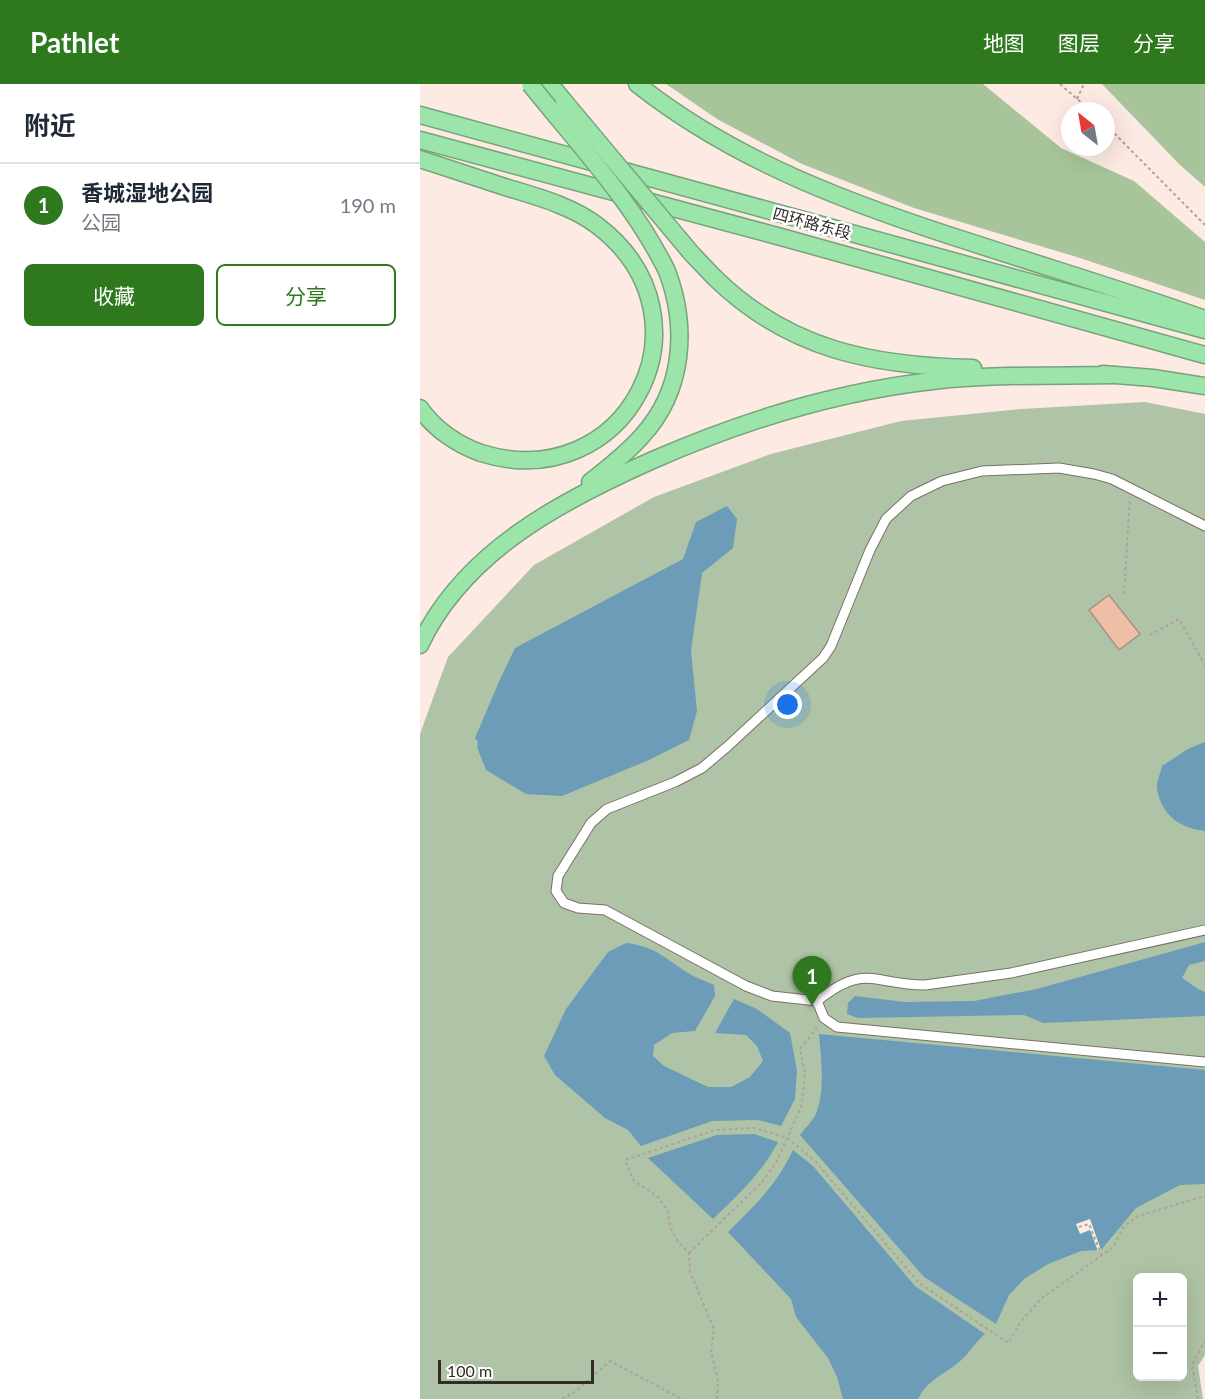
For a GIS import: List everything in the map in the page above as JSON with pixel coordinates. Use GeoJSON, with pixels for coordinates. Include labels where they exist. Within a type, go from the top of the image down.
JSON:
{"type":"FeatureCollection","features":[{"type":"Feature","properties":{"kind":"highway"},"geometry":{"type":"LineString","coordinates":[[420,645],[440,611],[472,573],[492,554],[617,460],[644,435],[663,404],[675,376],[681,331],[678,306],[667,271],[648,234],[530,84]]}},
{"type":"Feature","properties":{"kind":"highway"},"geometry":{"type":"LineString","coordinates":[[550,84],[692,254],[715,278],[735,297],[773,323],[818,344],[878,361],[930,367],[1064,370],[1153,378],[1205,386]]}},
{"type":"Feature","properties":{"kind":"highway"},"geometry":{"type":"LineString","coordinates":[[637,84],[658,101],[762,163],[826,192],[921,226],[1205,319]]}},
{"type":"Feature","properties":{"kind":"highway"},"geometry":{"type":"LineString","coordinates":[[420,106],[497,136]]}},
{"type":"Feature","properties":{"kind":"highway","name":"四环路东段"},"geometry":{"type":"LineString","coordinates":[[420,115],[1205,330]]}},
{"type":"Feature","properties":{"kind":"highway","name":"四环路东段"},"geometry":{"type":"LineString","coordinates":[[420,140],[781,237],[1205,355]]}},
{"type":"Feature","properties":{"kind":"highway"},"geometry":{"type":"LineString","coordinates":[[420,159],[533,195],[597,225],[627,253],[638,268],[648,290],[655,327],[651,361],[645,382],[632,405],[604,434],[587,445],[564,454],[546,459],[524,460],[499,458],[477,451],[457,443],[438,428],[420,408]]}},
{"type":"Feature","properties":{"kind":"highway"},"geometry":{"type":"LineString","coordinates":[[549,513],[598,486],[683,447],[754,420],[803,406],[889,387],[931,381],[1002,375],[1113,375]]}},
{"type":"Feature","properties":{"kind":"street"},"geometry":{"type":"LineString","coordinates":[[1205,526],[1112,479],[1059,468],[982,471],[942,481],[911,496],[886,519],[870,550],[831,646],[823,658],[702,768],[675,782],[607,809],[591,823],[558,876],[556,891],[564,903],[578,908],[605,910],[746,986],[772,996],[817,1001],[845,981],[860,977],[880,978],[910,985],[925,985],[1011,973],[1205,930]]}},
{"type":"Feature","properties":{"kind":"street"},"geometry":{"type":"LineString","coordinates":[[817,1001],[824,1018],[837,1028],[1205,1062]]}},
{"type":"Feature","properties":{"kind":"path"},"geometry":{"type":"LineString","coordinates":[[1060,84],[1080,102]]}},
{"type":"Feature","properties":{"kind":"path"},"geometry":{"type":"LineString","coordinates":[[1077,99],[1084,84]]}},
{"type":"Feature","properties":{"kind":"path"},"geometry":{"type":"LineString","coordinates":[[1115,133],[1205,225]]}},
{"type":"Feature","properties":{"kind":"path"},"geometry":{"type":"LineString","coordinates":[[1125,594],[1131,489]]}},
{"type":"Feature","properties":{"kind":"path"},"geometry":{"type":"LineString","coordinates":[[1150,635],[1179,619],[1205,665]]}},
{"type":"Feature","properties":{"kind":"path"},"geometry":{"type":"LineString","coordinates":[[690,1253],[762,1182],[776,1162],[801,1107],[806,1074],[800,1049],[824,1018]]}},
{"type":"Feature","properties":{"kind":"path"},"geometry":{"type":"LineString","coordinates":[[717,1399],[718,1380],[711,1351],[714,1329],[690,1272],[690,1253],[676,1239],[670,1226],[668,1211],[658,1197],[634,1181],[625,1160],[715,1130],[754,1128],[787,1138],[815,1161],[919,1283],[1008,1343],[1022,1320],[1042,1298],[1113,1247],[1124,1226],[1138,1216],[1205,1196]]}},
{"type":"Feature","properties":{"kind":"path"},"geometry":{"type":"LineString","coordinates":[[1079,1227],[1089,1224],[1102,1256]]}},
{"type":"Feature","properties":{"kind":"path"},"geometry":{"type":"LineString","coordinates":[[1198,1399],[1192,1365],[1205,1341]]}},
{"type":"Feature","properties":{"kind":"path"},"geometry":{"type":"LineString","coordinates":[[562,1399],[576,1391],[610,1361],[682,1399]]}},
{"type":"Feature","properties":{"kind":"green space"},"geometry":{"type":"Polygon","coordinates":[[[666,84],[983,84],[1061,148],[1061,156],[1079,156],[1134,181],[1205,242],[1205,300],[1080,258],[914,208],[802,164],[717,119],[666,84]]]}},
{"type":"Feature","properties":{"kind":"green space"},"geometry":{"type":"Polygon","coordinates":[[[1102,84],[1205,84],[1205,187],[1179,164],[1102,84]]]}},
{"type":"Feature","properties":{"kind":"green space"},"geometry":{"type":"Polygon","coordinates":[[[1145,402],[1205,414],[1205,1355],[1198,1366],[1203,1399],[420,1399],[420,734],[448,657],[534,565],[654,497],[771,454],[901,421],[1021,409],[1145,402]]]}},
{"type":"Feature","properties":{"kind":"water"},"geometry":{"type":"Polygon","coordinates":[[[727,506],[737,519],[733,548],[702,573],[691,651],[697,711],[689,740],[649,760],[562,796],[526,794],[486,770],[475,738],[515,648],[683,559],[696,522],[727,506]]]}},
{"type":"Feature","properties":{"kind":"water"},"geometry":{"type":"Polygon","coordinates":[[[1205,742],[1205,831],[1180,824],[1174,819],[1163,807],[1157,787],[1162,766],[1188,749],[1205,742]]]}},
{"type":"Feature","properties":{"kind":"water"},"geometry":{"type":"Polygon","coordinates":[[[1205,942],[1205,961],[1189,965],[1182,978],[1205,992],[1205,1016],[1043,1023],[1024,1015],[858,1018],[847,1014],[848,1003],[855,996],[905,1002],[974,1001],[1037,989],[1205,942]]]}},
{"type":"Feature","properties":{"kind":"water"},"geometry":{"type":"Polygon","coordinates":[[[626,943],[653,950],[691,975],[714,985],[715,996],[695,1031],[672,1033],[654,1045],[653,1056],[664,1066],[708,1087],[731,1087],[750,1077],[763,1061],[757,1046],[746,1035],[715,1033],[734,999],[757,1009],[790,1033],[797,1071],[795,1099],[781,1126],[758,1120],[712,1121],[641,1146],[628,1130],[605,1118],[555,1075],[544,1056],[566,1009],[608,952],[626,943]]]}},
{"type":"Feature","properties":{"kind":"water"},"geometry":{"type":"Polygon","coordinates":[[[819,1034],[1205,1070],[1205,1184],[1180,1185],[1136,1208],[1101,1250],[1081,1251],[1048,1264],[1024,1279],[1009,1295],[996,1324],[924,1277],[800,1135],[815,1116],[821,1096],[819,1034]]]}},
{"type":"Feature","properties":{"kind":"water"},"geometry":{"type":"Polygon","coordinates":[[[754,1134],[778,1142],[757,1174],[713,1219],[648,1158],[717,1135],[754,1134]]]}},
{"type":"Feature","properties":{"kind":"water"},"geometry":{"type":"Polygon","coordinates":[[[793,1150],[813,1166],[915,1286],[985,1334],[963,1359],[927,1386],[918,1399],[843,1399],[837,1377],[828,1358],[796,1317],[791,1299],[728,1232],[772,1185],[793,1150]]]}},
{"type":"Feature","properties":{"kind":"pier"},"geometry":{"type":"Polygon","coordinates":[[[1090,1219],[1101,1250],[1098,1251],[1090,1230],[1080,1234],[1076,1224],[1090,1219]]]}},
{"type":"Feature","properties":{"kind":"building"},"geometry":{"type":"Polygon","coordinates":[[[1109,595],[1140,634],[1119,650],[1089,610],[1109,595]]]}},
{"type":"Feature","properties":{"kind":"place","name":"香城湿地公园"},"geometry":{"type":"Point","coordinates":[812,1006]}}]}
